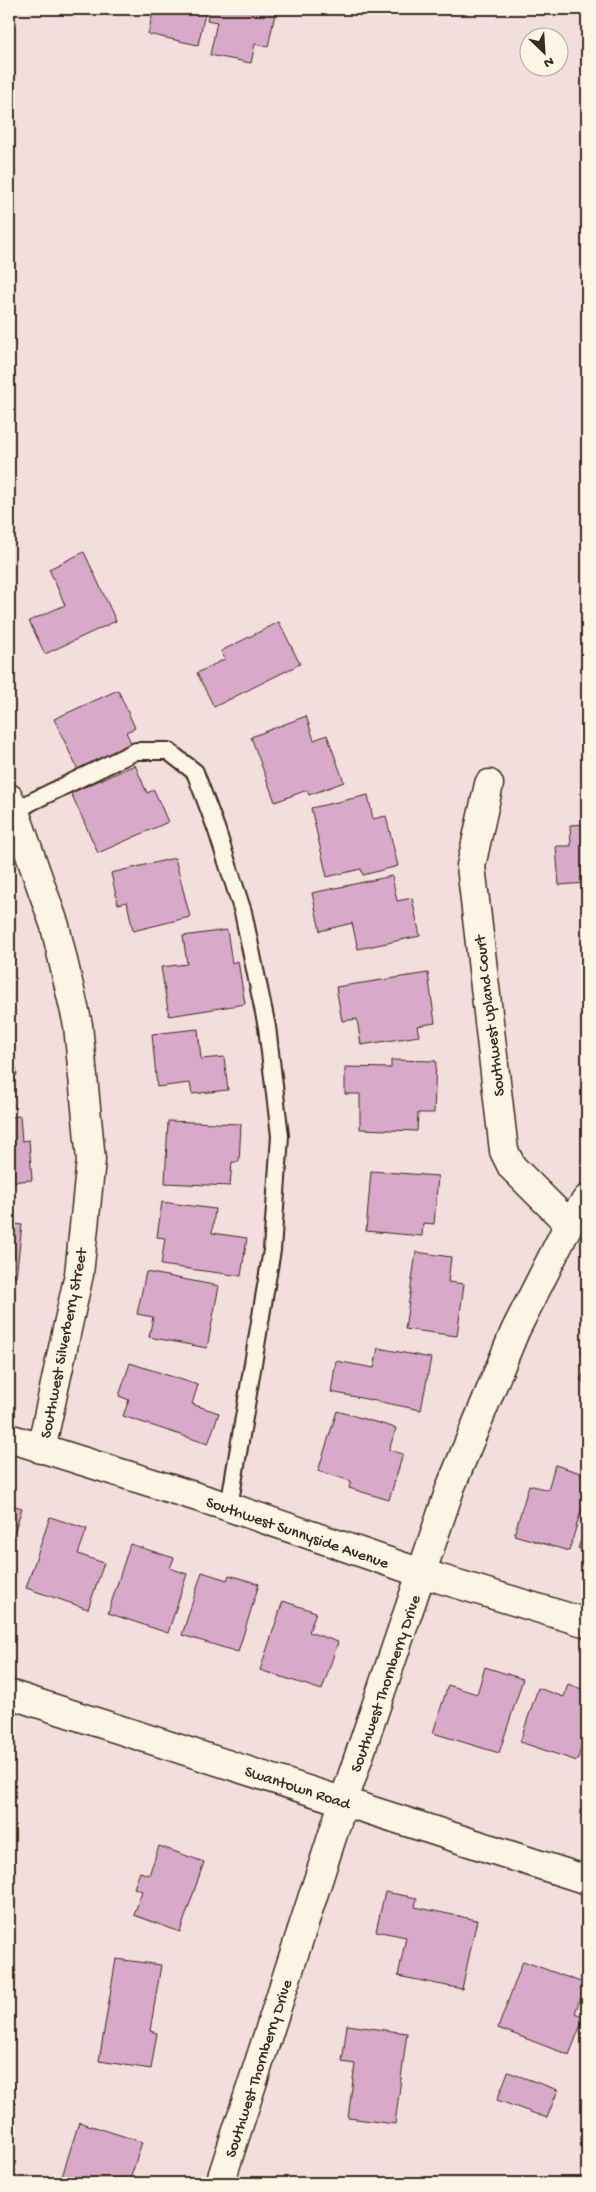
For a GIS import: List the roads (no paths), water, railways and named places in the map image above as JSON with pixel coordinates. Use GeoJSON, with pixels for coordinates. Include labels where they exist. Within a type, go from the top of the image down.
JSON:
{"type":"FeatureCollection","features":[{"type":"Feature","properties":{"kind":"street","name":"Southwest Upland Court"},"geometry":{"type":"LineString","coordinates":[[488,784],[470,866],[504,1151],[512,1167],[569,1224]]}},
{"type":"Feature","properties":{"kind":"street","name":"Southwest Silverberry Street"},"geometry":{"type":"LineString","coordinates":[[12,805],[54,926],[78,1025],[91,1160],[80,1274],[41,1449]]}},
{"type":"Feature","properties":{"kind":"street","name":"Southwest Thornberry Drive"},"geometry":{"type":"LineString","coordinates":[[220,2183],[344,1800],[451,1486],[515,1331],[569,1224],[587,1200]]}},
{"type":"Feature","properties":{"kind":"street","name":"Southwest Sunnyside Avenue"},"geometry":{"type":"LineString","coordinates":[[9,1438],[229,1508],[421,1573],[587,1623]]}},
{"type":"Feature","properties":{"kind":"street","name":"Swantown Road"},"geometry":{"type":"LineString","coordinates":[[9,1694],[344,1800],[587,1880]]}},
{"type":"Feature","properties":{"kind":"lane"},"geometry":{"type":"LineString","coordinates":[[12,805],[31,802],[136,751],[168,751],[195,772],[216,828],[243,912],[267,1027],[280,1136],[272,1250],[229,1508]]}}]}
